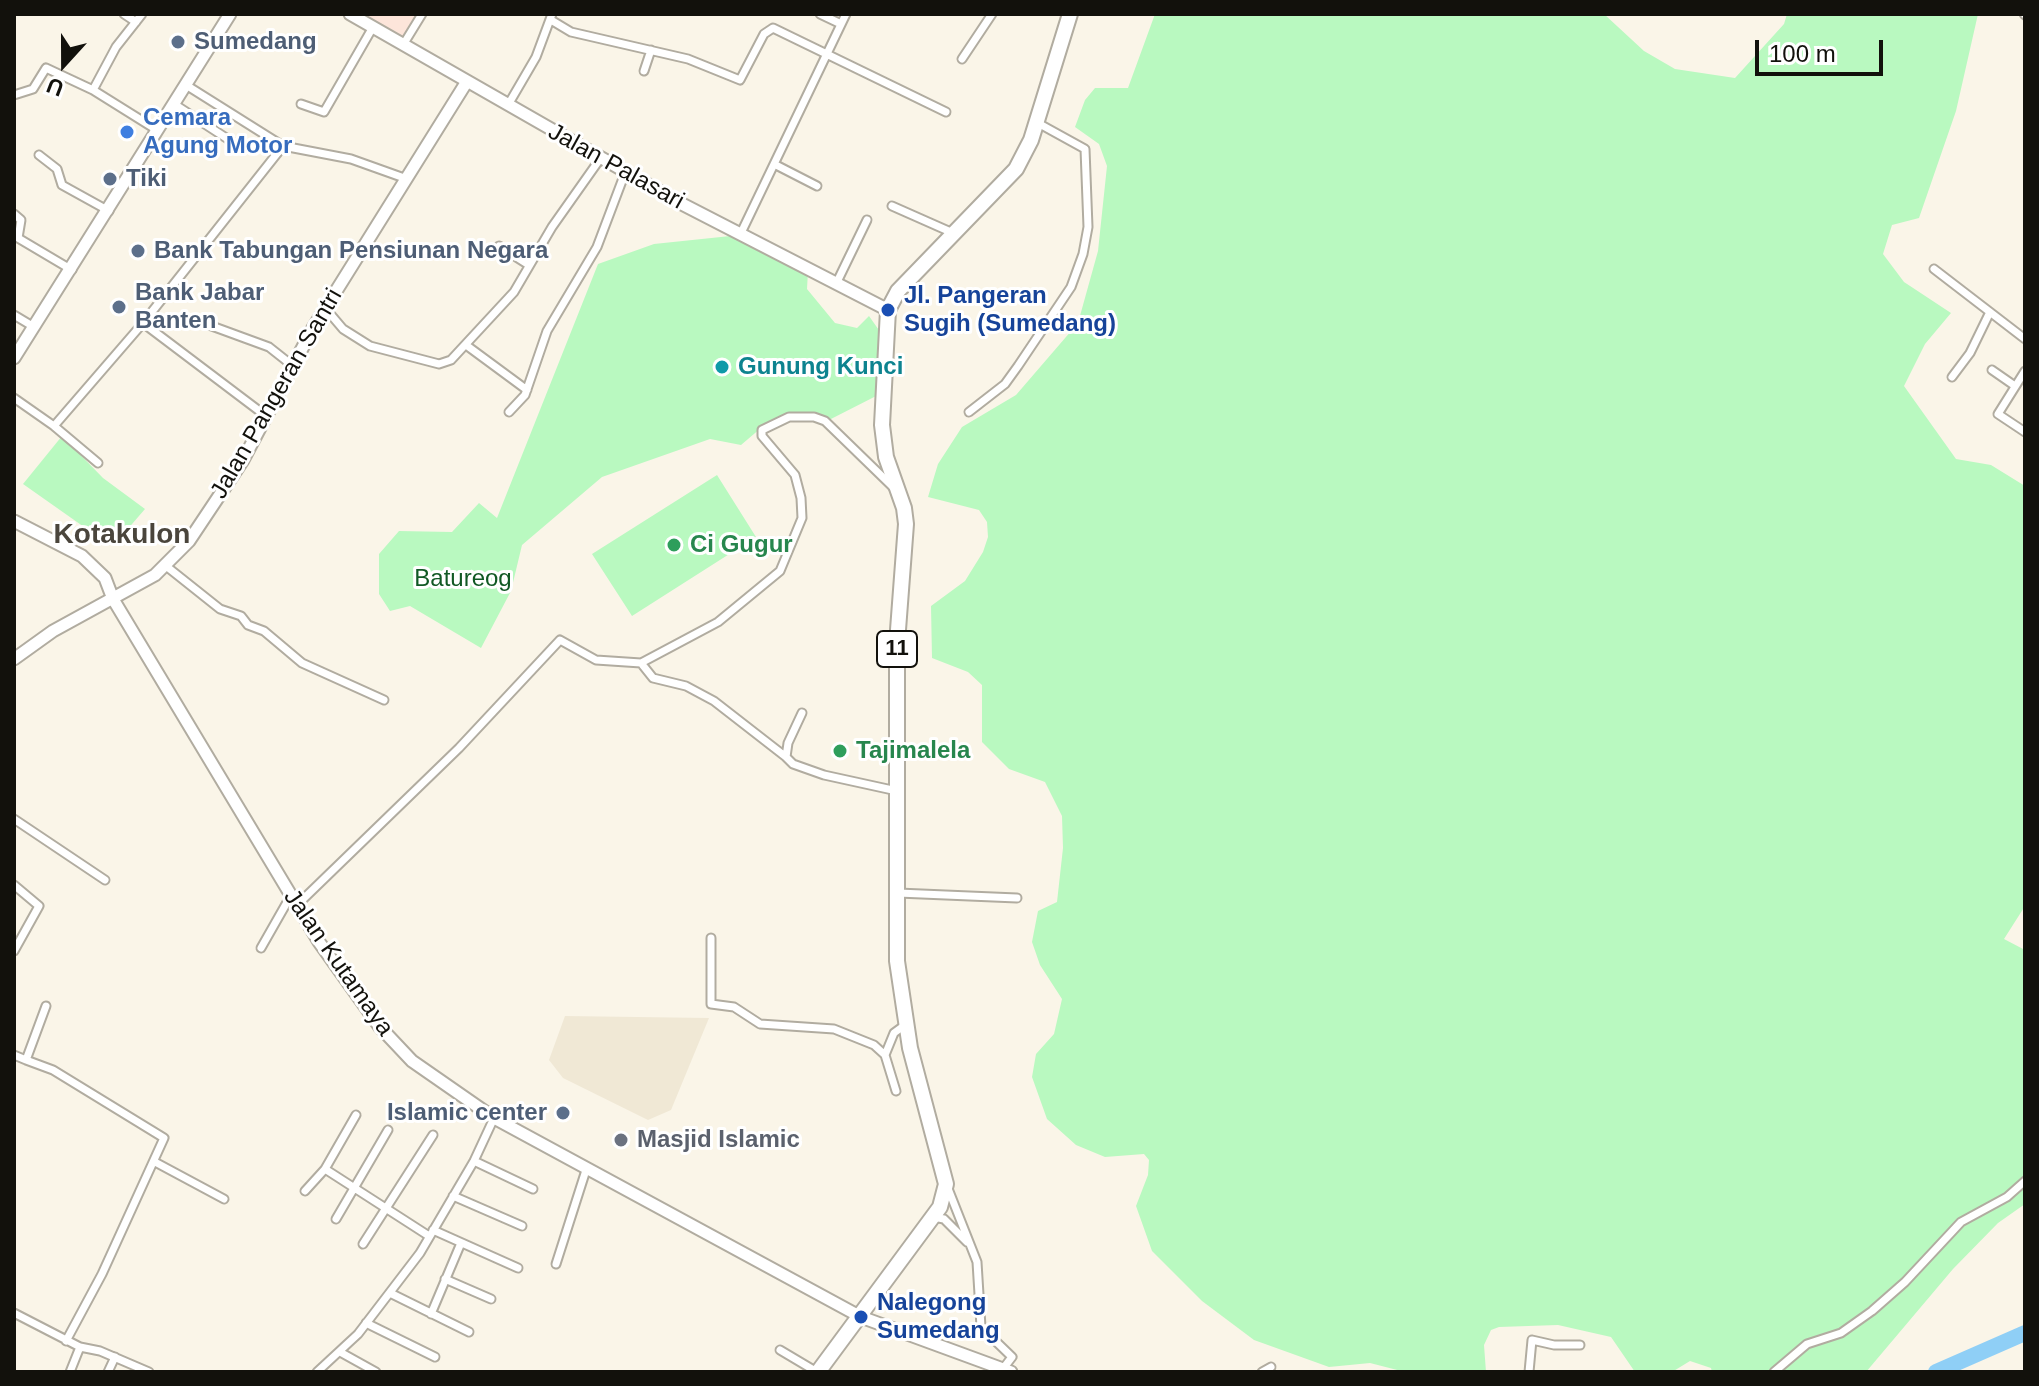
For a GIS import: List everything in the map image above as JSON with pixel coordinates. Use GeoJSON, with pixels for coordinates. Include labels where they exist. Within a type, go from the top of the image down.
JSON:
{"type":"FeatureCollection","features":[{"type":"Feature","properties":{"kind":"highway"},"geometry":{"type":"LineString","coordinates":[[888,310],[895,294],[1016,169],[1036,122],[1070,14]]}},
{"type":"Feature","properties":{"kind":"highway","name":"11"},"geometry":{"type":"LineString","coordinates":[[888,310],[882,425],[886,457],[899,492],[906,538],[897,643],[897,961],[905,1025],[946,1184]]}},
{"type":"Feature","properties":{"kind":"highway"},"geometry":{"type":"LineString","coordinates":[[817,1372],[933,1217],[943,1201],[946,1184]]}},
{"type":"Feature","properties":{"kind":"main road"},"geometry":{"type":"LineString","coordinates":[[14,358],[230,14]]}},
{"type":"Feature","properties":{"kind":"main road","name":"Jalan Palasari"},"geometry":{"type":"LineString","coordinates":[[350,14],[625,173],[888,310]]}},
{"type":"Feature","properties":{"kind":"main road","name":"Jalan Pangeran Santri"},"geometry":{"type":"LineString","coordinates":[[14,659],[53,631],[166,566],[189,541],[231,480],[326,309],[466,83]]}},
{"type":"Feature","properties":{"kind":"main road","name":"Jalan Kutamaya"},"geometry":{"type":"LineString","coordinates":[[14,521],[82,556],[105,578],[113,599],[293,901],[354,994],[412,1061],[494,1118],[861,1317],[1005,1371]]}},
{"type":"Feature","properties":{"kind":"street"},"geometry":{"type":"LineString","coordinates":[[124,14],[136,22]]}},
{"type":"Feature","properties":{"kind":"street"},"geometry":{"type":"LineString","coordinates":[[93,90],[116,47],[142,14]]}},
{"type":"Feature","properties":{"kind":"street"},"geometry":{"type":"LineString","coordinates":[[403,45],[422,14]]}},
{"type":"Feature","properties":{"kind":"street"},"geometry":{"type":"LineString","coordinates":[[820,14],[841,24]]}},
{"type":"Feature","properties":{"kind":"street"},"geometry":{"type":"LineString","coordinates":[[740,235],[846,14]]}},
{"type":"Feature","properties":{"kind":"street"},"geometry":{"type":"LineString","coordinates":[[962,59],[992,14]]}},
{"type":"Feature","properties":{"kind":"street"},"geometry":{"type":"LineString","coordinates":[[507,107],[536,57],[551,17],[571,32],[690,59],[740,80],[745,77],[764,34],[773,28],[946,112]]}},
{"type":"Feature","properties":{"kind":"street"},"geometry":{"type":"LineString","coordinates":[[301,104],[324,112],[373,27]]}},
{"type":"Feature","properties":{"kind":"street"},"geometry":{"type":"LineString","coordinates":[[644,71],[651,50]]}},
{"type":"Feature","properties":{"kind":"street"},"geometry":{"type":"LineString","coordinates":[[14,95],[33,89],[46,68],[93,90],[157,130]]}},
{"type":"Feature","properties":{"kind":"street"},"geometry":{"type":"LineString","coordinates":[[186,85],[283,146],[351,159],[407,179]]}},
{"type":"Feature","properties":{"kind":"street"},"geometry":{"type":"LineString","coordinates":[[174,104],[237,145]]}},
{"type":"Feature","properties":{"kind":"street"},"geometry":{"type":"LineString","coordinates":[[969,412],[1005,384],[1018,366],[1071,287],[1083,254],[1088,227],[1085,149],[1036,122]]}},
{"type":"Feature","properties":{"kind":"street"},"geometry":{"type":"LineString","coordinates":[[54,426],[143,323],[283,146]]}},
{"type":"Feature","properties":{"kind":"street"},"geometry":{"type":"LineString","coordinates":[[39,155],[57,169],[62,185],[109,211]]}},
{"type":"Feature","properties":{"kind":"street"},"geometry":{"type":"LineString","coordinates":[[326,309],[359,341],[439,364],[451,360],[514,292],[600,159]]}},
{"type":"Feature","properties":{"kind":"street"},"geometry":{"type":"LineString","coordinates":[[776,165],[817,186]]}},
{"type":"Feature","properties":{"kind":"street"},"geometry":{"type":"LineString","coordinates":[[509,412],[527,390],[547,331],[597,247],[625,173]]}},
{"type":"Feature","properties":{"kind":"street"},"geometry":{"type":"LineString","coordinates":[[892,206],[955,234]]}},
{"type":"Feature","properties":{"kind":"street"},"geometry":{"type":"LineString","coordinates":[[14,214],[21,220],[18,238],[72,270]]}},
{"type":"Feature","properties":{"kind":"street"},"geometry":{"type":"LineString","coordinates":[[836,284],[867,220]]}},
{"type":"Feature","properties":{"kind":"street"},"geometry":{"type":"LineString","coordinates":[[499,246],[529,265]]}},
{"type":"Feature","properties":{"kind":"street"},"geometry":{"type":"LineString","coordinates":[[1934,269],[2025,339]]}},
{"type":"Feature","properties":{"kind":"street"},"geometry":{"type":"LineString","coordinates":[[1952,377],[1970,353],[1989,314]]}},
{"type":"Feature","properties":{"kind":"street"},"geometry":{"type":"LineString","coordinates":[[14,315],[34,327]]}},
{"type":"Feature","properties":{"kind":"street"},"geometry":{"type":"LineString","coordinates":[[143,323],[266,416]]}},
{"type":"Feature","properties":{"kind":"street"},"geometry":{"type":"LineString","coordinates":[[209,325],[269,347],[293,366]]}},
{"type":"Feature","properties":{"kind":"street"},"geometry":{"type":"LineString","coordinates":[[466,345],[527,390]]}},
{"type":"Feature","properties":{"kind":"street"},"geometry":{"type":"LineString","coordinates":[[1992,370],[2015,386]]}},
{"type":"Feature","properties":{"kind":"street"},"geometry":{"type":"LineString","coordinates":[[2025,371],[1998,415],[2025,432]]}},
{"type":"Feature","properties":{"kind":"street"},"geometry":{"type":"LineString","coordinates":[[14,398],[98,463]]}},
{"type":"Feature","properties":{"kind":"street"},"geometry":{"type":"LineString","coordinates":[[261,948],[293,901],[459,748],[560,640],[596,660],[641,663],[718,622],[780,571],[791,551],[802,518],[801,498],[795,475],[762,436],[762,430],[789,417],[814,417],[825,421],[899,492]]}},
{"type":"Feature","properties":{"kind":"street"},"geometry":{"type":"LineString","coordinates":[[166,566],[220,609],[241,616],[248,625],[264,631],[302,663],[384,700]]}},
{"type":"Feature","properties":{"kind":"street"},"geometry":{"type":"LineString","coordinates":[[641,663],[653,678],[686,686],[714,701],[786,757],[810,771],[897,791]]}},
{"type":"Feature","properties":{"kind":"street"},"geometry":{"type":"LineString","coordinates":[[786,757],[788,743],[802,713]]}},
{"type":"Feature","properties":{"kind":"street"},"geometry":{"type":"LineString","coordinates":[[14,819],[105,880]]}},
{"type":"Feature","properties":{"kind":"street"},"geometry":{"type":"LineString","coordinates":[[14,885],[39,906],[14,951]]}},
{"type":"Feature","properties":{"kind":"street"},"geometry":{"type":"LineString","coordinates":[[898,893],[1017,898]]}},
{"type":"Feature","properties":{"kind":"street"},"geometry":{"type":"LineString","coordinates":[[711,938],[711,1004],[734,1007],[760,1024],[834,1029],[874,1045],[885,1055],[896,1091]]}},
{"type":"Feature","properties":{"kind":"street"},"geometry":{"type":"LineString","coordinates":[[26,1060],[46,1006]]}},
{"type":"Feature","properties":{"kind":"street"},"geometry":{"type":"LineString","coordinates":[[885,1055],[894,1033],[905,1025]]}},
{"type":"Feature","properties":{"kind":"street"},"geometry":{"type":"LineString","coordinates":[[14,1055],[53,1070],[163,1134],[155,1162],[66,1341]]}},
{"type":"Feature","properties":{"kind":"street"},"geometry":{"type":"LineString","coordinates":[[305,1191],[325,1169],[356,1115]]}},
{"type":"Feature","properties":{"kind":"street"},"geometry":{"type":"LineString","coordinates":[[317,1372],[340,1352],[390,1293],[474,1161],[494,1118]]}},
{"type":"Feature","properties":{"kind":"street"},"geometry":{"type":"LineString","coordinates":[[336,1219],[388,1130]]}},
{"type":"Feature","properties":{"kind":"street"},"geometry":{"type":"LineString","coordinates":[[363,1244],[433,1135]]}},
{"type":"Feature","properties":{"kind":"street"},"geometry":{"type":"LineString","coordinates":[[474,1161],[533,1189]]}},
{"type":"Feature","properties":{"kind":"street"},"geometry":{"type":"LineString","coordinates":[[155,1162],[224,1199]]}},
{"type":"Feature","properties":{"kind":"street"},"geometry":{"type":"LineString","coordinates":[[556,1264],[587,1167]]}},
{"type":"Feature","properties":{"kind":"street"},"geometry":{"type":"LineString","coordinates":[[325,1169],[385,1210],[431,1233],[518,1268]]}},
{"type":"Feature","properties":{"kind":"street"},"geometry":{"type":"LineString","coordinates":[[1774,1372],[1807,1344],[1841,1333],[1872,1311],[1905,1282],[1961,1222],[2007,1197],[2025,1181]]}},
{"type":"Feature","properties":{"kind":"street"},"geometry":{"type":"LineString","coordinates":[[946,1184],[971,1247],[979,1280],[977,1316],[981,1327],[1012,1357],[1005,1371]]}},
{"type":"Feature","properties":{"kind":"street"},"geometry":{"type":"LineString","coordinates":[[453,1196],[522,1226]]}},
{"type":"Feature","properties":{"kind":"street"},"geometry":{"type":"LineString","coordinates":[[933,1217],[946,1221],[971,1247]]}},
{"type":"Feature","properties":{"kind":"street"},"geometry":{"type":"LineString","coordinates":[[431,1314],[461,1243]]}},
{"type":"Feature","properties":{"kind":"street"},"geometry":{"type":"LineString","coordinates":[[445,1279],[491,1299]]}},
{"type":"Feature","properties":{"kind":"street"},"geometry":{"type":"LineString","coordinates":[[390,1293],[469,1332]]}},
{"type":"Feature","properties":{"kind":"street"},"geometry":{"type":"LineString","coordinates":[[14,1313],[66,1341],[149,1372]]}},
{"type":"Feature","properties":{"kind":"street"},"geometry":{"type":"LineString","coordinates":[[366,1323],[435,1357]]}},
{"type":"Feature","properties":{"kind":"street"},"geometry":{"type":"LineString","coordinates":[[1529,1372],[1532,1340],[1554,1345],[1580,1345]]}},
{"type":"Feature","properties":{"kind":"street"},"geometry":{"type":"LineString","coordinates":[[70,1372],[80,1347]]}},
{"type":"Feature","properties":{"kind":"street"},"geometry":{"type":"LineString","coordinates":[[780,1350],[817,1372]]}},
{"type":"Feature","properties":{"kind":"street"},"geometry":{"type":"LineString","coordinates":[[340,1352],[376,1372]]}},
{"type":"Feature","properties":{"kind":"street"},"geometry":{"type":"LineString","coordinates":[[108,1372],[115,1357]]}},
{"type":"Feature","properties":{"kind":"street"},"geometry":{"type":"LineString","coordinates":[[1262,1372],[1271,1367]]}},
{"type":"Feature","properties":{"kind":"shaded area"},"geometry":{"type":"Polygon","coordinates":[[[364,14],[420,14],[405,38],[364,14]]]}},
{"type":"Feature","properties":{"kind":"shaded area"},"geometry":{"type":"Polygon","coordinates":[[[565,1016],[709,1018],[671,1110],[648,1120],[563,1078],[549,1060],[565,1016]]]}},
{"type":"Feature","properties":{"kind":"green space"},"geometry":{"type":"Polygon","coordinates":[[[1155,14],[1604,14],[1644,51],[1675,69],[1735,78],[1784,24],[1787,14],[1978,14],[1956,111],[1919,218],[1892,225],[1883,254],[1904,282],[1951,313],[1925,344],[1904,386],[1956,459],[1991,465],[2025,486],[2025,906],[2004,939],[2025,950],[2025,1204],[1998,1223],[1953,1269],[1866,1372],[1712,1372],[1711,1368],[1690,1361],[1672,1372],[1635,1372],[1611,1337],[1558,1325],[1491,1330],[1484,1345],[1486,1372],[1405,1372],[1370,1363],[1329,1367],[1254,1340],[1202,1301],[1152,1251],[1136,1206],[1148,1175],[1149,1160],[1144,1154],[1105,1157],[1076,1145],[1047,1119],[1032,1077],[1036,1054],[1054,1034],[1062,999],[1040,965],[1032,942],[1038,911],[1057,902],[1063,848],[1062,816],[1045,782],[1009,769],[982,742],[982,685],[968,672],[932,658],[931,606],[965,581],[983,552],[988,537],[987,522],[979,510],[928,497],[938,464],[962,427],[1016,395],[1078,323],[1098,251],[1107,166],[1099,144],[1075,127],[1085,100],[1095,88],[1128,88],[1155,14]]]}},
{"type":"Feature","properties":{"kind":"green space","name":"Gunung Kunci"},"geometry":{"type":"Polygon","coordinates":[[[740,235],[808,271],[807,289],[835,323],[857,328],[869,316],[888,343],[884,392],[825,422],[785,420],[761,428],[741,445],[710,439],[602,477],[522,545],[511,591],[481,648],[410,606],[390,611],[379,594],[379,554],[399,531],[452,532],[479,503],[497,518],[598,264],[654,244],[740,235]]]}},
{"type":"Feature","properties":{"kind":"green space"},"geometry":{"type":"Polygon","coordinates":[[[62,436],[103,478],[145,509],[126,531],[94,534],[23,484],[62,436]]]}},
{"type":"Feature","properties":{"kind":"green space","name":"Ci Gugur"},"geometry":{"type":"Polygon","coordinates":[[[717,475],[756,537],[632,616],[592,554],[717,475]]]}},
{"type":"Feature","properties":{"kind":"waterway"},"geometry":{"type":"LineString","coordinates":[[1936,1372],[2025,1333]]}},
{"type":"Feature","properties":{"kind":"place","name":"Sumedang"},"geometry":{"type":"Point","coordinates":[178,42]}},
{"type":"Feature","properties":{"kind":"place","name":"Cemara Agung Motor"},"geometry":{"type":"Point","coordinates":[127,132]}},
{"type":"Feature","properties":{"kind":"place","name":"Tiki"},"geometry":{"type":"Point","coordinates":[110,179]}},
{"type":"Feature","properties":{"kind":"place","name":"Bank Tabungan Pensiunan Negara"},"geometry":{"type":"Point","coordinates":[138,251]}},
{"type":"Feature","properties":{"kind":"place","name":"Bank Jabar Banten"},"geometry":{"type":"Point","coordinates":[119,307]}},
{"type":"Feature","properties":{"kind":"place","name":"Jl. Pangeran Sugih (Sumedang)"},"geometry":{"type":"Point","coordinates":[888,310]}},
{"type":"Feature","properties":{"kind":"place","name":"Gunung Kunci"},"geometry":{"type":"Point","coordinates":[722,367]}},
{"type":"Feature","properties":{"kind":"place","name":"Ci Gugur"},"geometry":{"type":"Point","coordinates":[674,545]}},
{"type":"Feature","properties":{"kind":"place","name":"Tajimalela"},"geometry":{"type":"Point","coordinates":[840,751]}},
{"type":"Feature","properties":{"kind":"place","name":"Islamic center"},"geometry":{"type":"Point","coordinates":[563,1113]}},
{"type":"Feature","properties":{"kind":"place","name":"Masjid Islamic"},"geometry":{"type":"Point","coordinates":[621,1140]}},
{"type":"Feature","properties":{"kind":"place","name":"Nalegong Sumedang"},"geometry":{"type":"Point","coordinates":[861,1317]}},
{"type":"Feature","properties":{"kind":"district","name":"Kotakulon"},"geometry":{"type":"Point","coordinates":[122,535]}},
{"type":"Feature","properties":{"kind":"park label","name":"Batureog"},"geometry":{"type":"Point","coordinates":[463,579]}}]}
